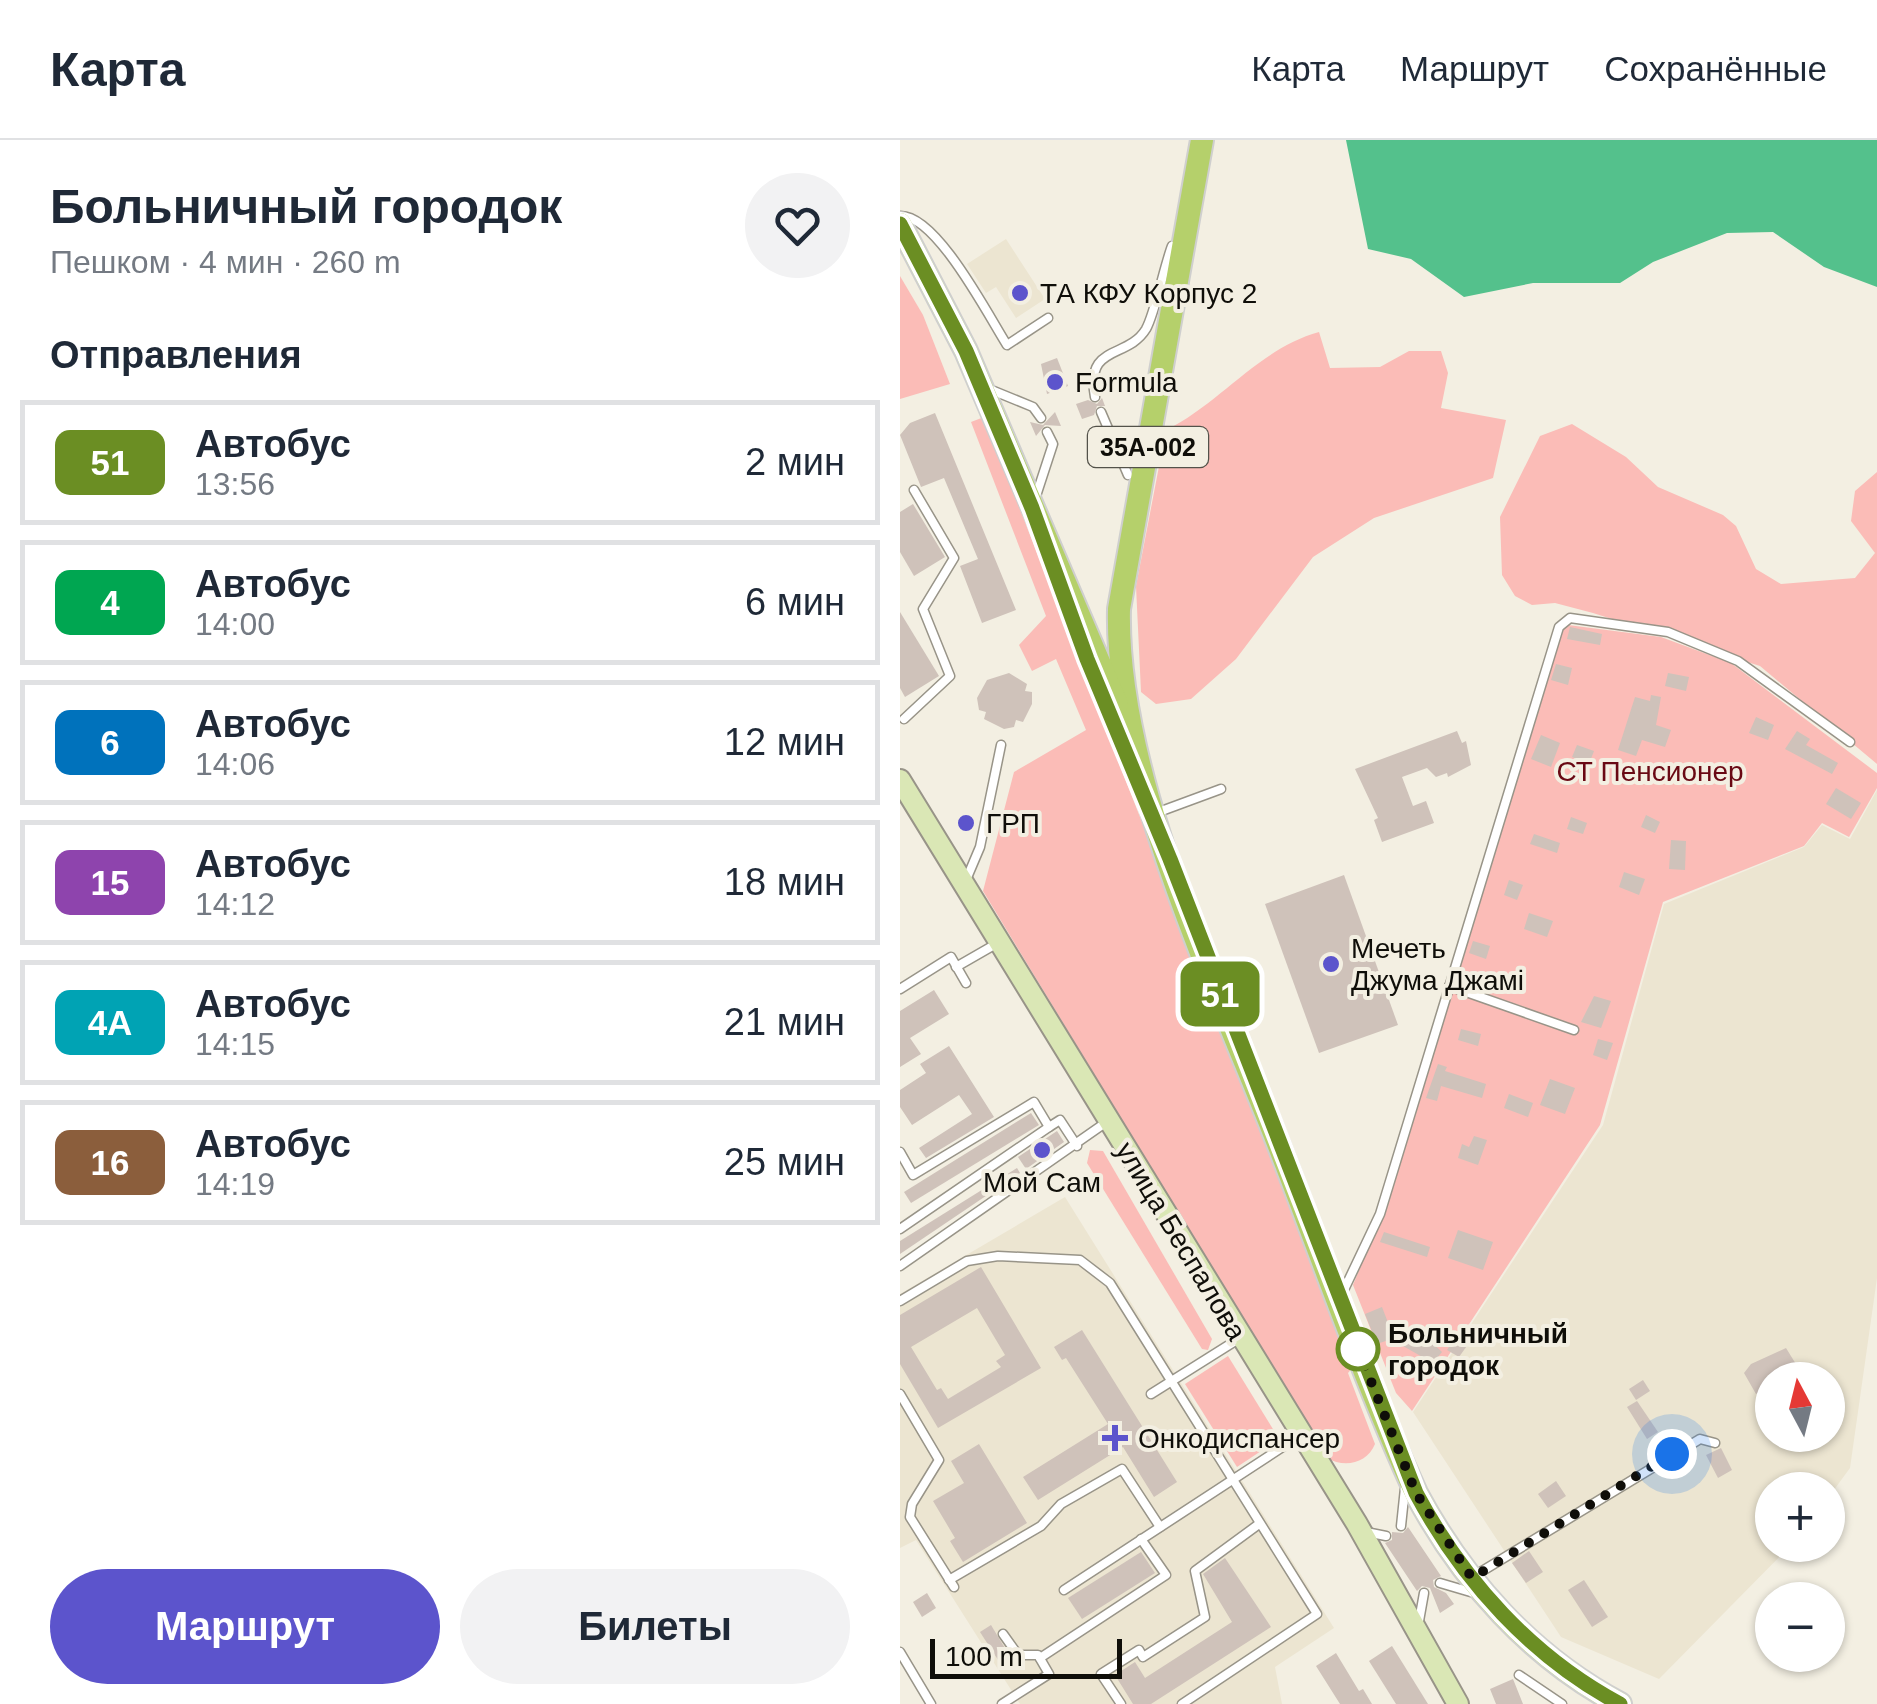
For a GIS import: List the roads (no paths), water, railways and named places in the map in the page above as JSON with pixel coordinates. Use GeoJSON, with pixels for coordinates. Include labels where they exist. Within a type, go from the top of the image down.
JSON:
{"type":"FeatureCollection","features":[{"type":"Feature","properties":{"kind":"main road"},"geometry":{"type":"LineString","coordinates":[[1098,688],[1128,474],[1192,140]]}},
{"type":"Feature","properties":{"kind":"main road","name":"35А-002"},"geometry":{"type":"LineString","coordinates":[[1170,859],[1138,754],[1122,680],[1119,609],[1202,140]]}},
{"type":"Feature","properties":{"kind":"main road"},"geometry":{"type":"LineString","coordinates":[[900,224],[938,293],[981,386],[1138,754]]}},
{"type":"Feature","properties":{"kind":"main road"},"geometry":{"type":"LineString","coordinates":[[1032,508],[1098,688]]}},
{"type":"Feature","properties":{"kind":"main road","name":"35А-002"},"geometry":{"type":"LineString","coordinates":[[1098,688],[1170,859],[1407,1474],[1426,1512],[1472,1578],[1536,1648],[1566,1672],[1620,1704]]}},
{"type":"Feature","properties":{"kind":"main road","name":"улица Беспалова"},"geometry":{"type":"LineString","coordinates":[[900,780],[1361,1531],[1418,1626],[1458,1704]]}},
{"type":"Feature","properties":{"kind":"lane"},"geometry":{"type":"LineString","coordinates":[[900,216],[908,216],[935,234],[1008,345],[1048,318]]}},
{"type":"Feature","properties":{"kind":"lane"},"geometry":{"type":"LineString","coordinates":[[1095,397],[1092,380],[1096,365],[1146,328],[1172,246]]}},
{"type":"Feature","properties":{"kind":"lane"},"geometry":{"type":"LineString","coordinates":[[981,386],[1033,407],[1041,418]]}},
{"type":"Feature","properties":{"kind":"lane"},"geometry":{"type":"LineString","coordinates":[[1102,412],[1128,474]]}},
{"type":"Feature","properties":{"kind":"lane"},"geometry":{"type":"LineString","coordinates":[[1032,508],[1053,444],[1047,432]]}},
{"type":"Feature","properties":{"kind":"lane"},"geometry":{"type":"LineString","coordinates":[[904,719],[950,676],[923,609],[954,558],[914,490]]}},
{"type":"Feature","properties":{"kind":"lane"},"geometry":{"type":"LineString","coordinates":[[1339,1298],[1380,1214],[1559,626],[1570,618],[1668,632],[1738,660],[1850,742]]}},
{"type":"Feature","properties":{"kind":"lane"},"geometry":{"type":"LineString","coordinates":[[963,883],[972,875],[980,847],[1001,745]]}},
{"type":"Feature","properties":{"kind":"lane"},"geometry":{"type":"LineString","coordinates":[[1156,812],[1222,789]]}},
{"type":"Feature","properties":{"kind":"lane"},"geometry":{"type":"LineString","coordinates":[[956,967],[998,942]]}},
{"type":"Feature","properties":{"kind":"lane"},"geometry":{"type":"LineString","coordinates":[[900,989],[951,958],[966,983]]}},
{"type":"Feature","properties":{"kind":"lane"},"geometry":{"type":"LineString","coordinates":[[1449,986],[1574,1030]]}},
{"type":"Feature","properties":{"kind":"lane"},"geometry":{"type":"LineString","coordinates":[[900,1152],[913,1175],[1034,1102],[1049,1127]]}},
{"type":"Feature","properties":{"kind":"lane"},"geometry":{"type":"LineString","coordinates":[[900,1229],[1060,1120],[1076,1146]]}},
{"type":"Feature","properties":{"kind":"lane"},"geometry":{"type":"LineString","coordinates":[[900,1266],[1108,1120]]}},
{"type":"Feature","properties":{"kind":"lane"},"geometry":{"type":"LineString","coordinates":[[900,1301],[980,1258],[1080,1260],[1110,1283],[1317,1614],[1182,1704]]}},
{"type":"Feature","properties":{"kind":"lane"},"geometry":{"type":"LineString","coordinates":[[1152,1394],[1240,1338]]}},
{"type":"Feature","properties":{"kind":"lane"},"geometry":{"type":"LineString","coordinates":[[900,1394],[939,1460],[912,1504],[910,1517],[952,1583],[1041,1526],[1061,1504],[1122,1468],[1160,1526]]}},
{"type":"Feature","properties":{"kind":"lane"},"geometry":{"type":"LineString","coordinates":[[1064,1590],[1300,1435]]}},
{"type":"Feature","properties":{"kind":"lane"},"geometry":{"type":"LineString","coordinates":[[1472,1578],[1645,1469],[1700,1439],[1715,1443]]}},
{"type":"Feature","properties":{"kind":"lane"},"geometry":{"type":"LineString","coordinates":[[1402,1526],[1407,1474]]}},
{"type":"Feature","properties":{"kind":"lane"},"geometry":{"type":"LineString","coordinates":[[1121,1704],[1101,1674],[1139,1650],[1143,1656],[1205,1616],[1195,1571],[1259,1524]]}},
{"type":"Feature","properties":{"kind":"lane"},"geometry":{"type":"LineString","coordinates":[[1361,1531],[1386,1536]]}},
{"type":"Feature","properties":{"kind":"lane"},"geometry":{"type":"LineString","coordinates":[[1040,1658],[1166,1575],[1141,1539]]}},
{"type":"Feature","properties":{"kind":"lane"},"geometry":{"type":"LineString","coordinates":[[1440,1583],[1489,1597]]}},
{"type":"Feature","properties":{"kind":"lane"},"geometry":{"type":"LineString","coordinates":[[1418,1626],[1424,1593]]}},
{"type":"Feature","properties":{"kind":"lane"},"geometry":{"type":"LineString","coordinates":[[1002,1704],[1049,1674],[1040,1658],[1023,1652],[1018,1655],[1004,1634]]}},
{"type":"Feature","properties":{"kind":"lane"},"geometry":{"type":"LineString","coordinates":[[900,1652],[931,1704]]}},
{"type":"Feature","properties":{"kind":"lane"},"geometry":{"type":"LineString","coordinates":[[1566,1672],[1592,1704]]}},
{"type":"Feature","properties":{"kind":"lane"},"geometry":{"type":"LineString","coordinates":[[1520,1675],[1562,1704]]}},
{"type":"Feature","properties":{"kind":"place","name":"ТА КФУ Корпус 2"},"geometry":{"type":"Point","coordinates":[1020,293]}},
{"type":"Feature","properties":{"kind":"place","name":"Formula"},"geometry":{"type":"Point","coordinates":[1055,382]}},
{"type":"Feature","properties":{"kind":"place","name":"ГРП"},"geometry":{"type":"Point","coordinates":[966,823]}},
{"type":"Feature","properties":{"kind":"place","name":"Мечеть Джума Джамі"},"geometry":{"type":"Point","coordinates":[1331,964]}},
{"type":"Feature","properties":{"kind":"place","name":"Мой Сам"},"geometry":{"type":"Point","coordinates":[1042,1150]}},
{"type":"Feature","properties":{"kind":"place","name":"Больничный городок"},"geometry":{"type":"Point","coordinates":[1358,1349]}},
{"type":"Feature","properties":{"kind":"place","name":"Онкодиспансер"},"geometry":{"type":"Point","coordinates":[1115,1438]}},
{"type":"Feature","properties":{"kind":"park label","name":"СТ Пенсионер"},"geometry":{"type":"Point","coordinates":[1650,771]}}]}
